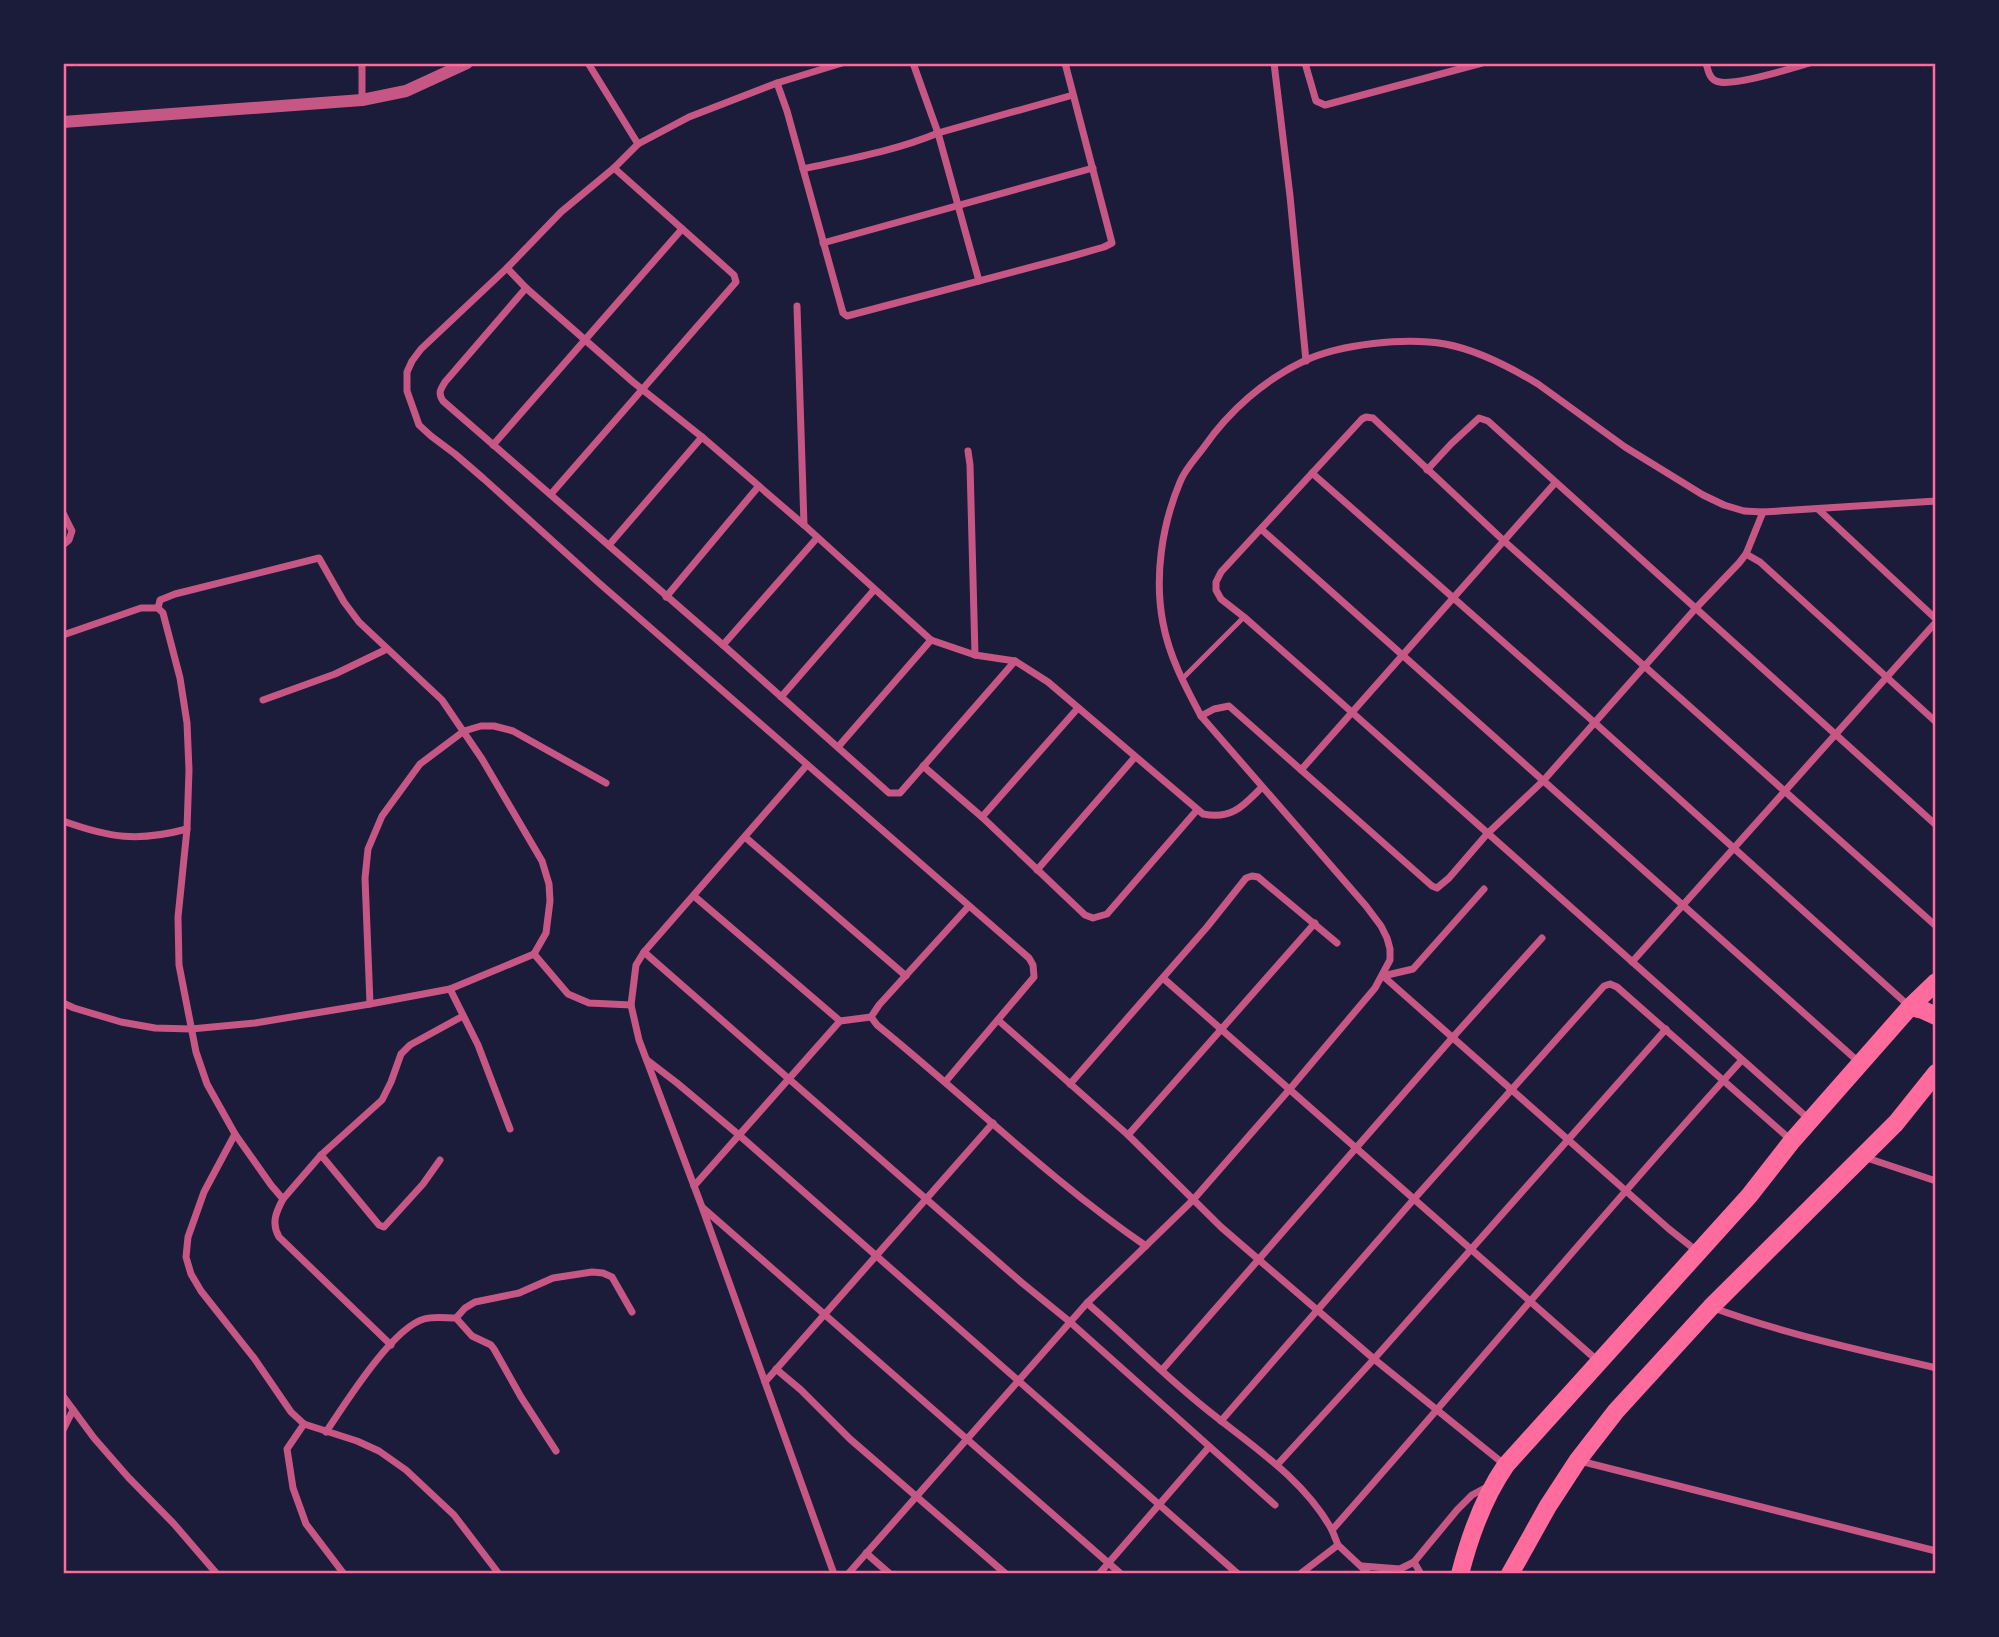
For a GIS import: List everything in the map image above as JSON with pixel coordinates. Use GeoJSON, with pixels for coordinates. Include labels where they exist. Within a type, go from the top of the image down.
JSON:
{"type":"FeatureCollection","features":[{"type":"Feature","properties":{"kind":"main road"},"geometry":{"type":"LineString","coordinates":[[1460,1574],[1467,1545],[1494,1483],[1506,1465],[1749,1196],[1792,1141],[1910,1007],[1936,982]]}},
{"type":"Feature","properties":{"kind":"main road"},"geometry":{"type":"LineString","coordinates":[[1910,1007],[1936,1016]]}},
{"type":"Feature","properties":{"kind":"main road"},"geometry":{"type":"LineString","coordinates":[[1510,1574],[1548,1506],[1578,1460],[1616,1411],[1711,1307],[1896,1123],[1932,1080]]}},
{"type":"Feature","properties":{"kind":"street"},"geometry":{"type":"LineString","coordinates":[[362,63],[362,100]]}},
{"type":"Feature","properties":{"kind":"street"},"geometry":{"type":"LineString","coordinates":[[63,122],[362,100],[407,91],[467,63]]}},
{"type":"Feature","properties":{"kind":"street"},"geometry":{"type":"LineString","coordinates":[[588,63],[638,144]]}},
{"type":"Feature","properties":{"kind":"street"},"geometry":{"type":"LineString","coordinates":[[842,63],[777,83],[689,117],[638,144],[614,168],[561,212],[507,268],[421,349],[407,372],[407,391],[419,425],[431,436],[484,479],[1029,958],[1034,977],[946,1081]]}},
{"type":"Feature","properties":{"kind":"street"},"geometry":{"type":"LineString","coordinates":[[913,63],[938,133],[979,281]]}},
{"type":"Feature","properties":{"kind":"street"},"geometry":{"type":"LineString","coordinates":[[777,83],[842,313],[847,316],[1112,243],[1065,63]]}},
{"type":"Feature","properties":{"kind":"street"},"geometry":{"type":"LineString","coordinates":[[1274,63],[1306,360]]}},
{"type":"Feature","properties":{"kind":"street"},"geometry":{"type":"LineString","coordinates":[[1305,63],[1316,101],[1329,105],[1462,65],[1482,63]]}},
{"type":"Feature","properties":{"kind":"street"},"geometry":{"type":"LineString","coordinates":[[1706,63],[1714,81],[1724,83],[1810,63]]}},
{"type":"Feature","properties":{"kind":"street"},"geometry":{"type":"LineString","coordinates":[[803,169],[918,142],[938,133],[1073,95]]}},
{"type":"Feature","properties":{"kind":"street"},"geometry":{"type":"LineString","coordinates":[[551,494],[736,282],[734,275],[614,168]]}},
{"type":"Feature","properties":{"kind":"street"},"geometry":{"type":"LineString","coordinates":[[823,243],[1093,168]]}},
{"type":"Feature","properties":{"kind":"street"},"geometry":{"type":"LineString","coordinates":[[493,445],[682,229]]}},
{"type":"Feature","properties":{"kind":"street"},"geometry":{"type":"LineString","coordinates":[[507,268],[526,288],[804,525],[931,640],[975,655],[1015,661],[1048,682],[1203,814],[1226,815],[1239,809],[1262,787]]}},
{"type":"Feature","properties":{"kind":"street"},"geometry":{"type":"LineString","coordinates":[[526,288],[444,382],[439,390],[440,397],[889,793],[900,793],[1015,661]]}},
{"type":"Feature","properties":{"kind":"street"},"geometry":{"type":"LineString","coordinates":[[797,306],[804,525]]}},
{"type":"Feature","properties":{"kind":"street"},"geometry":{"type":"LineString","coordinates":[[848,1574],[1087,1303],[1193,1199],[1374,988],[1390,960],[1387,938],[1381,926],[1201,716],[1166,639],[1160,596],[1161,552],[1168,514],[1181,479],[1233,411],[1271,380],[1306,360],[1350,348],[1387,342],[1424,342],[1447,345],[1499,362],[1529,378],[1665,473],[1703,495],[1734,508],[1763,512],[1936,501]]}},
{"type":"Feature","properties":{"kind":"street"},"geometry":{"type":"LineString","coordinates":[[1811,1121],[1221,599],[1216,590],[1216,582],[1221,572],[1366,417],[1376,420],[1504,541],[1936,926]]}},
{"type":"Feature","properties":{"kind":"street"},"geometry":{"type":"LineString","coordinates":[[1427,470],[1471,425],[1482,418],[1936,825]]}},
{"type":"Feature","properties":{"kind":"street"},"geometry":{"type":"LineString","coordinates":[[609,545],[702,437]]}},
{"type":"Feature","properties":{"kind":"street"},"geometry":{"type":"LineString","coordinates":[[968,450],[975,655]]}},
{"type":"Feature","properties":{"kind":"street"},"geometry":{"type":"LineString","coordinates":[[1312,473],[1910,1007]]}},
{"type":"Feature","properties":{"kind":"street"},"geometry":{"type":"LineString","coordinates":[[1301,769],[1555,483]]}},
{"type":"Feature","properties":{"kind":"street"},"geometry":{"type":"LineString","coordinates":[[666,597],[758,488]]}},
{"type":"Feature","properties":{"kind":"street"},"geometry":{"type":"LineString","coordinates":[[1632,962],[1888,678],[1936,620],[1819,509]]}},
{"type":"Feature","properties":{"kind":"street"},"geometry":{"type":"LineString","coordinates":[[1201,716],[1214,709],[1229,706],[1435,888],[1441,886],[1487,834],[1543,781],[1746,554],[1763,512]]}},
{"type":"Feature","properties":{"kind":"street"},"geometry":{"type":"LineString","coordinates":[[63,513],[72,531],[69,540],[63,545]]}},
{"type":"Feature","properties":{"kind":"street"},"geometry":{"type":"LineString","coordinates":[[1261,528],[1861,1065]]}},
{"type":"Feature","properties":{"kind":"street"},"geometry":{"type":"LineString","coordinates":[[723,645],[817,538]]}},
{"type":"Feature","properties":{"kind":"street"},"geometry":{"type":"LineString","coordinates":[[1746,554],[1760,562],[1936,722]]}},
{"type":"Feature","properties":{"kind":"street"},"geometry":{"type":"LineString","coordinates":[[63,1003],[121,1023],[155,1028],[191,1029],[255,1023],[450,989],[534,954],[546,933],[550,901],[549,884],[542,861],[482,759],[442,700],[359,622],[344,602],[319,558],[175,594],[160,600],[158,608]]}},
{"type":"Feature","properties":{"kind":"street"},"geometry":{"type":"LineString","coordinates":[[781,697],[874,590]]}},
{"type":"Feature","properties":{"kind":"street"},"geometry":{"type":"LineString","coordinates":[[63,635],[141,608],[158,608]]}},
{"type":"Feature","properties":{"kind":"street"},"geometry":{"type":"LineString","coordinates":[[158,608],[163,614],[177,665],[187,723],[187,830],[177,941],[191,1029],[207,1084],[235,1134],[283,1199]]}},
{"type":"Feature","properties":{"kind":"street"},"geometry":{"type":"LineString","coordinates":[[838,747],[931,640]]}},
{"type":"Feature","properties":{"kind":"street"},"geometry":{"type":"LineString","coordinates":[[263,700],[335,674],[387,649]]}},
{"type":"Feature","properties":{"kind":"street"},"geometry":{"type":"LineString","coordinates":[[982,817],[1078,708]]}},
{"type":"Feature","properties":{"kind":"street"},"geometry":{"type":"LineString","coordinates":[[370,1004],[365,878],[368,849],[382,816],[420,764],[464,731],[481,726],[494,726],[513,731],[606,783]]}},
{"type":"Feature","properties":{"kind":"street"},"geometry":{"type":"LineString","coordinates":[[1037,870],[1135,757]]}},
{"type":"Feature","properties":{"kind":"street"},"geometry":{"type":"LineString","coordinates":[[807,765],[644,952],[636,965],[631,1006],[646,1060],[834,1574]]}},
{"type":"Feature","properties":{"kind":"street"},"geometry":{"type":"LineString","coordinates":[[923,766],[982,817],[1085,915],[1093,918],[1107,914],[1197,810]]}},
{"type":"Feature","properties":{"kind":"street"},"geometry":{"type":"LineString","coordinates":[[63,821],[122,838],[165,835],[187,830]]}},
{"type":"Feature","properties":{"kind":"street"},"geometry":{"type":"LineString","coordinates":[[745,837],[906,976]]}},
{"type":"Feature","properties":{"kind":"street"},"geometry":{"type":"LineString","coordinates":[[1070,1084],[1246,878],[1258,877],[1337,943]]}},
{"type":"Feature","properties":{"kind":"street"},"geometry":{"type":"LineString","coordinates":[[1383,975],[1413,969],[1484,888]]}},
{"type":"Feature","properties":{"kind":"street"},"geometry":{"type":"LineString","coordinates":[[694,896],[839,1021]]}},
{"type":"Feature","properties":{"kind":"street"},"geometry":{"type":"LineString","coordinates":[[694,1186],[839,1021],[871,1017],[968,906]]}},
{"type":"Feature","properties":{"kind":"street"},"geometry":{"type":"LineString","coordinates":[[1128,1135],[1315,923]]}},
{"type":"Feature","properties":{"kind":"street"},"geometry":{"type":"LineString","coordinates":[[1162,1370],[1542,938]]}},
{"type":"Feature","properties":{"kind":"street"},"geometry":{"type":"LineString","coordinates":[[644,952],[1070,1322],[1275,1505]]}},
{"type":"Feature","properties":{"kind":"street"},"geometry":{"type":"LineString","coordinates":[[534,954],[568,994],[589,1003],[631,1006]]}},
{"type":"Feature","properties":{"kind":"street"},"geometry":{"type":"LineString","coordinates":[[1383,975],[1626,1191],[1699,1252]]}},
{"type":"Feature","properties":{"kind":"street"},"geometry":{"type":"LineString","coordinates":[[1163,978],[1600,1363]]}},
{"type":"Feature","properties":{"kind":"street"},"geometry":{"type":"LineString","coordinates":[[1221,1421],[1604,986],[1616,987],[1792,1141]]}},
{"type":"Feature","properties":{"kind":"street"},"geometry":{"type":"LineString","coordinates":[[450,989],[478,1045],[510,1129]]}},
{"type":"Feature","properties":{"kind":"street"},"geometry":{"type":"LineString","coordinates":[[391,1345],[279,1237],[274,1222],[283,1199],[321,1155],[382,1100],[401,1054],[410,1045],[463,1016]]}},
{"type":"Feature","properties":{"kind":"street"},"geometry":{"type":"LineString","coordinates":[[871,1017],[1047,1171],[1146,1246]]}},
{"type":"Feature","properties":{"kind":"street"},"geometry":{"type":"LineString","coordinates":[[998,1020],[1128,1135],[1258,1259],[1374,1359],[1506,1465]]}},
{"type":"Feature","properties":{"kind":"street"},"geometry":{"type":"LineString","coordinates":[[1276,1465],[1374,1359],[1665,1030]]}},
{"type":"Feature","properties":{"kind":"street"},"geometry":{"type":"LineString","coordinates":[[646,1060],[739,1135],[1238,1574]]}},
{"type":"Feature","properties":{"kind":"street"},"geometry":{"type":"LineString","coordinates":[[1332,1530],[1741,1060]]}},
{"type":"Feature","properties":{"kind":"street"},"geometry":{"type":"LineString","coordinates":[[765,1382],[993,1123]]}},
{"type":"Feature","properties":{"kind":"street"},"geometry":{"type":"LineString","coordinates":[[235,1134],[212,1177],[188,1237],[187,1257],[191,1274],[201,1291],[254,1358],[291,1412],[304,1424],[357,1441],[379,1451],[406,1470],[454,1515],[499,1574]]}},
{"type":"Feature","properties":{"kind":"street"},"geometry":{"type":"LineString","coordinates":[[321,1155],[379,1225],[384,1227],[423,1184],[440,1160]]}},
{"type":"Feature","properties":{"kind":"street"},"geometry":{"type":"LineString","coordinates":[[1863,1157],[1936,1181]]}},
{"type":"Feature","properties":{"kind":"street"},"geometry":{"type":"LineString","coordinates":[[702,1207],[1121,1574]]}},
{"type":"Feature","properties":{"kind":"street"},"geometry":{"type":"LineString","coordinates":[[326,1432],[370,1367],[411,1325],[425,1318],[456,1318],[475,1302],[519,1293],[553,1278],[592,1272],[612,1277],[632,1312]]}},
{"type":"Feature","properties":{"kind":"street"},"geometry":{"type":"LineString","coordinates":[[1087,1303],[1309,1496],[1321,1510],[1338,1545],[1369,1574]]}},
{"type":"Feature","properties":{"kind":"street"},"geometry":{"type":"LineString","coordinates":[[1711,1307],[1796,1335],[1936,1368]]}},
{"type":"Feature","properties":{"kind":"street"},"geometry":{"type":"LineString","coordinates":[[456,1318],[472,1336],[491,1345],[556,1451]]}},
{"type":"Feature","properties":{"kind":"street"},"geometry":{"type":"LineString","coordinates":[[775,1369],[801,1390],[850,1439],[1006,1574]]}},
{"type":"Feature","properties":{"kind":"street"},"geometry":{"type":"LineString","coordinates":[[63,1396],[94,1438],[174,1524],[216,1574]]}},
{"type":"Feature","properties":{"kind":"street"},"geometry":{"type":"LineString","coordinates":[[63,1430],[73,1410]]}},
{"type":"Feature","properties":{"kind":"street"},"geometry":{"type":"LineString","coordinates":[[304,1424],[287,1449],[293,1488],[306,1524],[344,1574]]}},
{"type":"Feature","properties":{"kind":"street"},"geometry":{"type":"LineString","coordinates":[[1099,1574],[1209,1447]]}},
{"type":"Feature","properties":{"kind":"street"},"geometry":{"type":"LineString","coordinates":[[1578,1460],[1936,1551]]}},
{"type":"Feature","properties":{"kind":"street"},"geometry":{"type":"LineString","coordinates":[[1362,1566],[1400,1569],[1414,1562],[1472,1495],[1494,1483]]}},
{"type":"Feature","properties":{"kind":"street"},"geometry":{"type":"LineString","coordinates":[[1300,1574],[1338,1545]]}},
{"type":"Feature","properties":{"kind":"street"},"geometry":{"type":"LineString","coordinates":[[866,1553],[890,1574]]}},
{"type":"Feature","properties":{"kind":"street"},"geometry":{"type":"LineString","coordinates":[[1414,1562],[1421,1574]]}},
{"type":"Feature","properties":{"kind":"lane"},"geometry":{"type":"LineString","coordinates":[[1182,679],[1244,617]]}}]}
